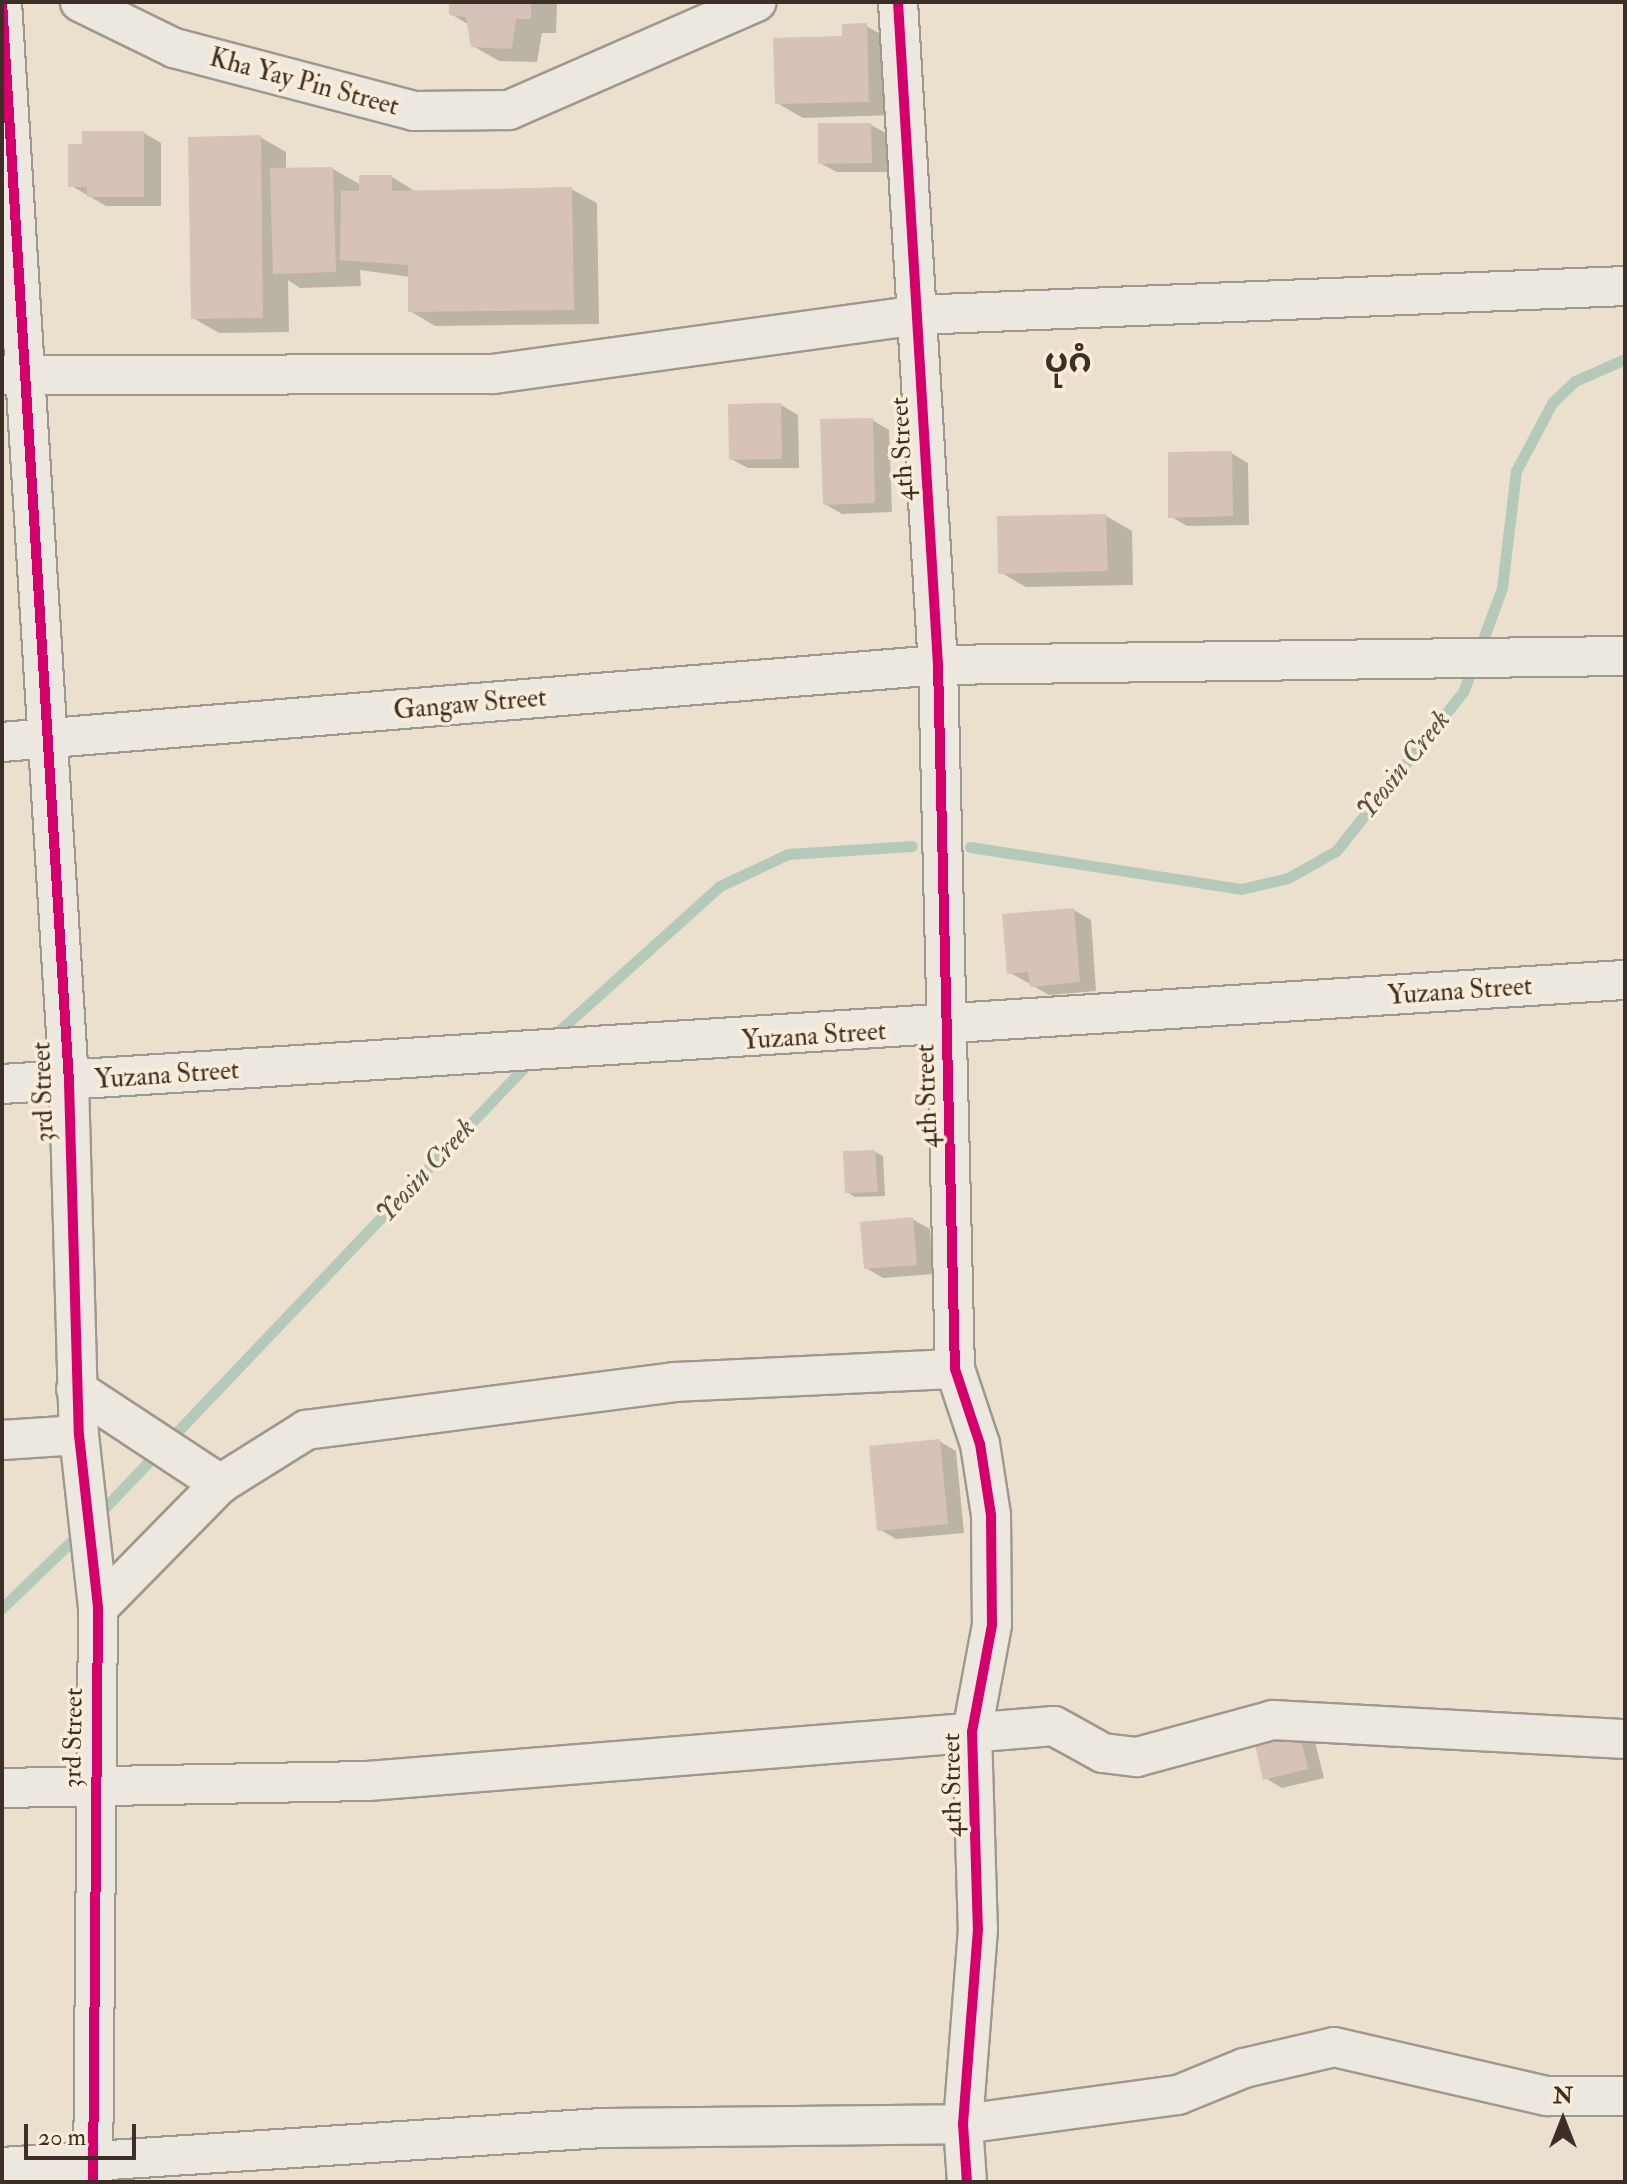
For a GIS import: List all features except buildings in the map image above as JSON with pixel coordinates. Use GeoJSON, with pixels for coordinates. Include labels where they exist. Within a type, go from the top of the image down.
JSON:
{"type":"FeatureCollection","features":[{"type":"Feature","properties":{"kind":"street","name":"3rd Street"},"geometry":{"type":"LineString","coordinates":[[2,2],[12,374],[69,1083],[76,1389],[88,1556],[98,1608],[93,2174]]}},
{"type":"Feature","properties":{"kind":"street","name":"Kha Yay Pin Street"},"geometry":{"type":"LineString","coordinates":[[80,2],[174,48],[414,111],[509,110],[756,2]]}},
{"type":"Feature","properties":{"kind":"street","name":"4th Street"},"geometry":{"type":"LineString","coordinates":[[898,2],[938,665],[955,1369],[980,1444],[991,1515],[992,1625],[972,1732],[978,1929],[963,2124],[967,2182]]}},
{"type":"Feature","properties":{"kind":"street"},"geometry":{"type":"LineString","coordinates":[[12,374],[493,374],[916,315],[1625,286]]}},
{"type":"Feature","properties":{"kind":"street","name":"Gangaw Street"},"geometry":{"type":"LineString","coordinates":[[2,742],[938,665],[1625,656]]}},
{"type":"Feature","properties":{"kind":"street","name":"Yuzana Street"},"geometry":{"type":"LineString","coordinates":[[2,1084],[69,1083],[485,1054],[587,1051],[948,1028],[1625,980]]}},
{"type":"Feature","properties":{"kind":"street"},"geometry":{"type":"LineString","coordinates":[[98,1608],[220,1484],[306,1430],[675,1382],[955,1369]]}},
{"type":"Feature","properties":{"kind":"street"},"geometry":{"type":"LineString","coordinates":[[76,1389],[125,1415],[184,1462],[220,1484]]}},
{"type":"Feature","properties":{"kind":"street"},"geometry":{"type":"LineString","coordinates":[[2,1440],[79,1435]]}},
{"type":"Feature","properties":{"kind":"street"},"geometry":{"type":"LineString","coordinates":[[2,1788],[368,1781],[1065,1727],[1103,1753],[1137,1757],[1273,1720],[1625,1739]]}},
{"type":"Feature","properties":{"kind":"street"},"geometry":{"type":"LineString","coordinates":[[2,2167],[93,2174],[180,2152],[602,2128],[963,2124],[1178,2095],[1244,2068],[1334,2047],[1547,2096],[1625,2096]]}},
{"type":"Feature","properties":{"kind":"waterway","name":"Yeosin Creek"},"geometry":{"type":"LineString","coordinates":[[1479,650],[1502,588],[1516,471],[1552,403],[1575,381],[1625,359]]}},
{"type":"Feature","properties":{"kind":"waterway","name":"Yeosin Creek"},"geometry":{"type":"LineString","coordinates":[[970,847],[1241,889],[1288,878],[1336,851],[1463,692],[1473,666]]}},
{"type":"Feature","properties":{"kind":"waterway","name":"Yeosin Creek"},"geometry":{"type":"LineString","coordinates":[[551,1038],[720,886],[788,854],[912,846]]}},
{"type":"Feature","properties":{"kind":"waterway","name":"Yeosin Creek"},"geometry":{"type":"LineString","coordinates":[[96,1517],[531,1060]]}},
{"type":"Feature","properties":{"kind":"waterway","name":"Yeosin Creek"},"geometry":{"type":"LineString","coordinates":[[2,1608],[81,1532]]}},
{"type":"Feature","properties":{"kind":"cycle path"},"geometry":{"type":"LineString","coordinates":[[2,2],[69,1083],[79,1435],[98,1608],[93,2182]]}},
{"type":"Feature","properties":{"kind":"cycle path"},"geometry":{"type":"LineString","coordinates":[[898,2],[938,665],[955,1369],[980,1444],[991,1515],[992,1625],[972,1732],[978,1929],[963,2124],[967,2182]]}},
{"type":"Feature","properties":{"kind":"district","name":"ပုဂံ"},"geometry":{"type":"Point","coordinates":[1068,362]}}]}
